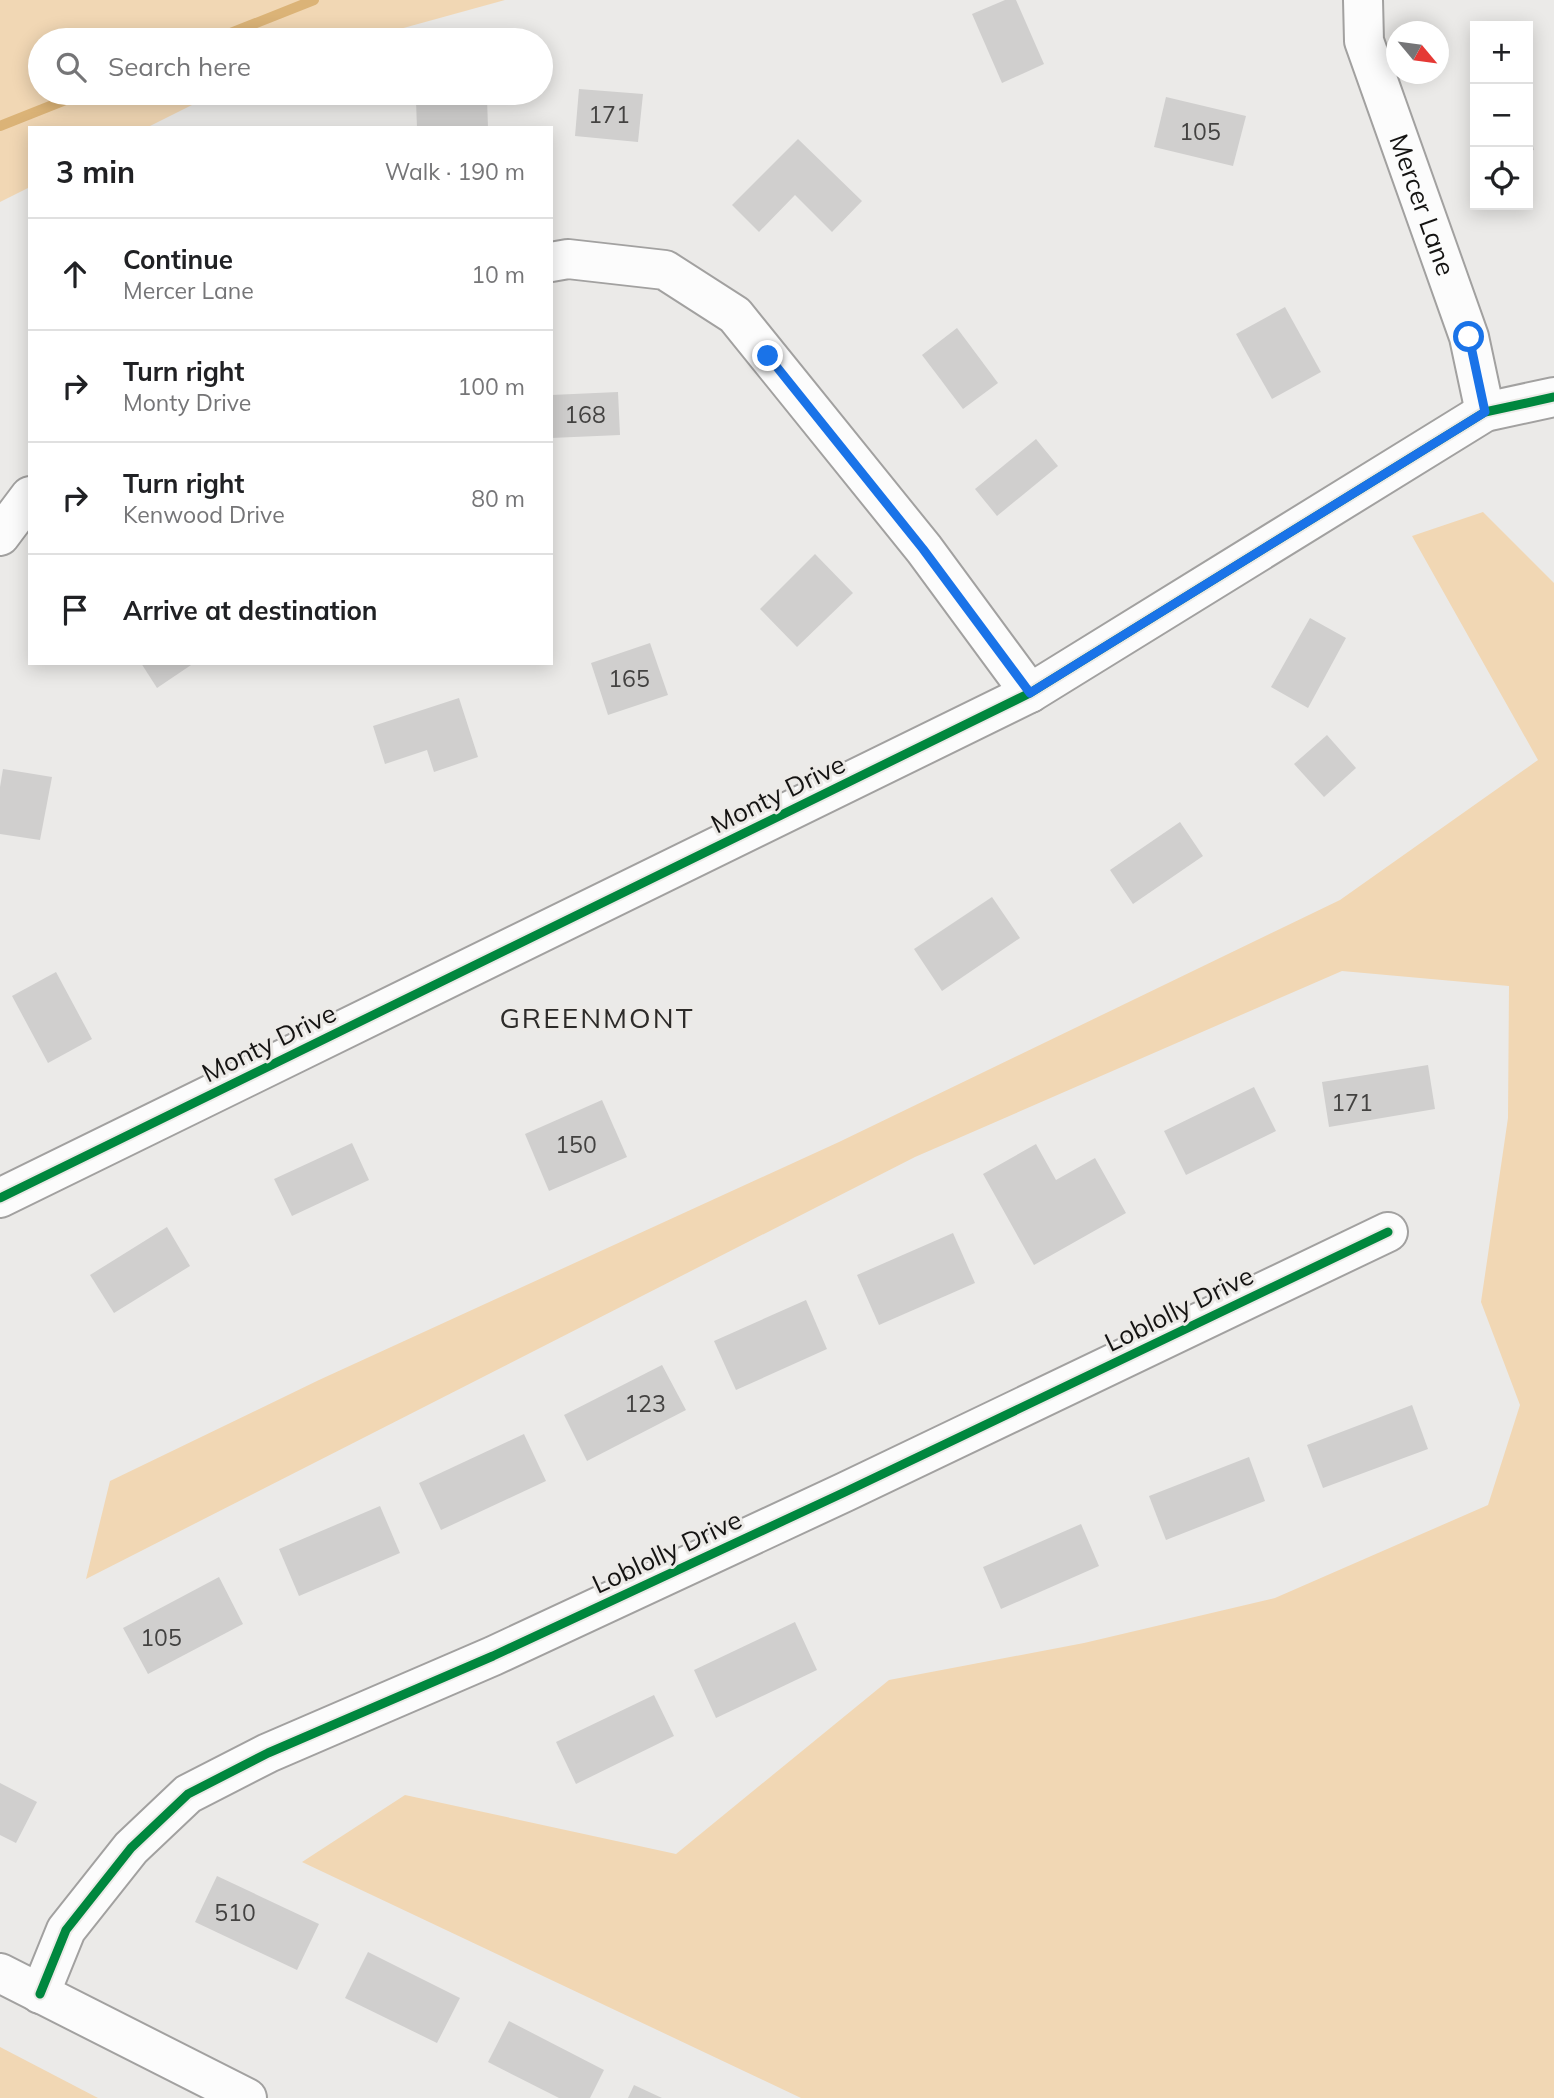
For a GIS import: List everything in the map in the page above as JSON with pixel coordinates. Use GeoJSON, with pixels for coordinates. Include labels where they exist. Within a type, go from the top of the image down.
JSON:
{"type":"FeatureCollection","features":[{"type":"Feature","properties":{"kind":"street","name":"Mercer Lane"},"geometry":{"type":"LineString","coordinates":[[1363,0],[1364,41],[1469,337],[1485,412]]}},
{"type":"Feature","properties":{"kind":"street"},"geometry":{"type":"LineString","coordinates":[[553,261],[568,259],[665,270],[735,315],[923,549],[1030,693]]}},
{"type":"Feature","properties":{"kind":"street","name":"Monty Drive"},"geometry":{"type":"LineString","coordinates":[[0,1198],[1030,693],[1485,412],[1554,397]]}},
{"type":"Feature","properties":{"kind":"street"},"geometry":{"type":"LineString","coordinates":[[0,536],[28,499]]}},
{"type":"Feature","properties":{"kind":"street","name":"Loblolly Drive"},"geometry":{"type":"LineString","coordinates":[[40,1994],[66,1930],[131,1848],[188,1794],[268,1753],[493,1656],[857,1486],[1388,1232]]}},
{"type":"Feature","properties":{"kind":"street"},"geometry":{"type":"LineString","coordinates":[[0,1973],[247,2098]]}},
{"type":"Feature","properties":{"kind":"shaded area"},"geometry":{"type":"Polygon","coordinates":[[[0,0],[505,0],[404,28],[28,28],[28,105],[192,105],[150,126],[28,126],[28,188],[0,202],[0,0]]]}},
{"type":"Feature","properties":{"kind":"shaded area"},"geometry":{"type":"Polygon","coordinates":[[[1483,512],[1554,583],[1554,2098],[801,2098],[302,1862],[405,1795],[676,1854],[889,1680],[1084,1643],[1275,1598],[1488,1505],[1520,1405],[1481,1302],[1508,1118],[1509,986],[1342,971],[915,1157],[86,1579],[110,1481],[319,1380],[839,1142],[1340,900],[1538,760],[1412,536],[1483,512]]]}},
{"type":"Feature","properties":{"kind":"shaded area"},"geometry":{"type":"Polygon","coordinates":[[[0,2047],[98,2098],[0,2098],[0,2047]]]}},
{"type":"Feature","properties":{"kind":"building"},"geometry":{"type":"Polygon","coordinates":[[[1005,0],[1016,0],[1044,64],[1002,83],[972,14],[1005,0]]]}},
{"type":"Feature","properties":{"kind":"building"},"geometry":{"type":"Polygon","coordinates":[[[579,89],[643,94],[638,142],[575,136],[579,89]]]}},
{"type":"Feature","properties":{"kind":"building"},"geometry":{"type":"Polygon","coordinates":[[[1166,97],[1246,116],[1233,166],[1154,147],[1166,97]]]}},
{"type":"Feature","properties":{"kind":"building"},"geometry":{"type":"Polygon","coordinates":[[[416,105],[487,105],[488,126],[417,126],[416,105]]]}},
{"type":"Feature","properties":{"kind":"building"},"geometry":{"type":"Polygon","coordinates":[[[798,139],[862,201],[832,232],[795,195],[759,232],[732,205],[798,139]]]}},
{"type":"Feature","properties":{"kind":"building"},"geometry":{"type":"Polygon","coordinates":[[[1285,307],[1321,372],[1272,399],[1236,334],[1285,307]]]}},
{"type":"Feature","properties":{"kind":"building"},"geometry":{"type":"Polygon","coordinates":[[[957,328],[998,383],[963,409],[922,355],[957,328]]]}},
{"type":"Feature","properties":{"kind":"building"},"geometry":{"type":"Polygon","coordinates":[[[618,392],[620,435],[553,438],[553,395],[618,392]]]}},
{"type":"Feature","properties":{"kind":"building"},"geometry":{"type":"Polygon","coordinates":[[[1036,439],[1058,466],[997,516],[975,489],[1036,439]]]}},
{"type":"Feature","properties":{"kind":"building"},"geometry":{"type":"Polygon","coordinates":[[[815,554],[853,593],[797,647],[760,609],[815,554]]]}},
{"type":"Feature","properties":{"kind":"building"},"geometry":{"type":"Polygon","coordinates":[[[1310,618],[1346,638],[1308,708],[1271,687],[1310,618]]]}},
{"type":"Feature","properties":{"kind":"building"},"geometry":{"type":"Polygon","coordinates":[[[650,643],[668,695],[608,715],[591,663],[650,643]]]}},
{"type":"Feature","properties":{"kind":"building"},"geometry":{"type":"Polygon","coordinates":[[[142,665],[191,665],[157,688],[142,665]]]}},
{"type":"Feature","properties":{"kind":"building"},"geometry":{"type":"Polygon","coordinates":[[[459,698],[478,757],[434,772],[427,750],[385,764],[373,726],[459,698]]]}},
{"type":"Feature","properties":{"kind":"building"},"geometry":{"type":"Polygon","coordinates":[[[1327,735],[1356,768],[1324,797],[1294,764],[1327,735]]]}},
{"type":"Feature","properties":{"kind":"building"},"geometry":{"type":"Polygon","coordinates":[[[3,769],[52,777],[40,840],[0,834],[0,787],[3,769]]]}},
{"type":"Feature","properties":{"kind":"building"},"geometry":{"type":"Polygon","coordinates":[[[1180,822],[1203,856],[1133,904],[1110,870],[1180,822]]]}},
{"type":"Feature","properties":{"kind":"building"},"geometry":{"type":"Polygon","coordinates":[[[992,897],[1020,938],[942,991],[914,949],[992,897]]]}},
{"type":"Feature","properties":{"kind":"building"},"geometry":{"type":"Polygon","coordinates":[[[56,972],[92,1039],[48,1063],[12,996],[56,972]]]}},
{"type":"Feature","properties":{"kind":"building"},"geometry":{"type":"Polygon","coordinates":[[[1428,1065],[1435,1109],[1329,1127],[1322,1082],[1428,1065]]]}},
{"type":"Feature","properties":{"kind":"building"},"geometry":{"type":"Polygon","coordinates":[[[1254,1087],[1276,1131],[1186,1175],[1164,1131],[1254,1087]]]}},
{"type":"Feature","properties":{"kind":"building"},"geometry":{"type":"Polygon","coordinates":[[[602,1100],[627,1157],[549,1191],[525,1134],[602,1100]]]}},
{"type":"Feature","properties":{"kind":"building"},"geometry":{"type":"Polygon","coordinates":[[[352,1143],[369,1180],[292,1216],[274,1179],[352,1143]]]}},
{"type":"Feature","properties":{"kind":"building"},"geometry":{"type":"Polygon","coordinates":[[[1036,1144],[1056,1180],[1095,1158],[1126,1213],[1034,1265],[983,1174],[1036,1144]]]}},
{"type":"Feature","properties":{"kind":"building"},"geometry":{"type":"Polygon","coordinates":[[[167,1227],[190,1266],[114,1313],[90,1275],[167,1227]]]}},
{"type":"Feature","properties":{"kind":"building"},"geometry":{"type":"Polygon","coordinates":[[[953,1233],[975,1283],[879,1325],[857,1275],[953,1233]]]}},
{"type":"Feature","properties":{"kind":"building"},"geometry":{"type":"Polygon","coordinates":[[[806,1300],[827,1349],[736,1390],[714,1341],[806,1300]]]}},
{"type":"Feature","properties":{"kind":"building"},"geometry":{"type":"Polygon","coordinates":[[[662,1365],[686,1410],[587,1461],[564,1415],[662,1365]]]}},
{"type":"Feature","properties":{"kind":"building"},"geometry":{"type":"Polygon","coordinates":[[[1412,1405],[1428,1449],[1323,1488],[1307,1445],[1412,1405]]]}},
{"type":"Feature","properties":{"kind":"building"},"geometry":{"type":"Polygon","coordinates":[[[524,1434],[546,1481],[441,1530],[419,1483],[524,1434]]]}},
{"type":"Feature","properties":{"kind":"building"},"geometry":{"type":"Polygon","coordinates":[[[1249,1457],[1265,1501],[1166,1540],[1149,1496],[1249,1457]]]}},
{"type":"Feature","properties":{"kind":"building"},"geometry":{"type":"Polygon","coordinates":[[[380,1506],[400,1553],[299,1596],[279,1549],[380,1506]]]}},
{"type":"Feature","properties":{"kind":"building"},"geometry":{"type":"Polygon","coordinates":[[[1081,1524],[1099,1566],[1001,1609],[983,1567],[1081,1524]]]}},
{"type":"Feature","properties":{"kind":"building"},"geometry":{"type":"Polygon","coordinates":[[[219,1577],[243,1624],[148,1674],[123,1628],[219,1577]]]}},
{"type":"Feature","properties":{"kind":"building"},"geometry":{"type":"Polygon","coordinates":[[[795,1622],[817,1670],[716,1718],[694,1670],[795,1622]]]}},
{"type":"Feature","properties":{"kind":"building"},"geometry":{"type":"Polygon","coordinates":[[[654,1695],[674,1736],[576,1784],[556,1742],[654,1695]]]}},
{"type":"Feature","properties":{"kind":"building"},"geometry":{"type":"Polygon","coordinates":[[[0,1783],[37,1802],[16,1843],[0,1835],[0,1783]]]}},
{"type":"Feature","properties":{"kind":"building"},"geometry":{"type":"Polygon","coordinates":[[[217,1876],[319,1924],[297,1970],[195,1922],[217,1876]]]}},
{"type":"Feature","properties":{"kind":"building"},"geometry":{"type":"Polygon","coordinates":[[[368,1952],[460,1998],[437,2043],[345,1998],[368,1952]]]}},
{"type":"Feature","properties":{"kind":"building"},"geometry":{"type":"Polygon","coordinates":[[[509,2021],[604,2070],[590,2098],[559,2098],[488,2062],[509,2021]]]}},
{"type":"Feature","properties":{"kind":"building"},"geometry":{"type":"Polygon","coordinates":[[[634,2085],[662,2098],[628,2098],[634,2085]]]}},
{"type":"Feature","properties":{"kind":"waterway"},"geometry":{"type":"LineString","coordinates":[[243,28],[314,0]]}},
{"type":"Feature","properties":{"kind":"waterway"},"geometry":{"type":"LineString","coordinates":[[0,126],[53,105]]}},
{"type":"Feature","properties":{"kind":"cycle path"},"geometry":{"type":"LineString","coordinates":[[0,1198],[1030,693],[1485,412],[1554,397]]}},
{"type":"Feature","properties":{"kind":"cycle path"},"geometry":{"type":"LineString","coordinates":[[40,1994],[66,1930],[131,1848],[188,1794],[268,1753],[493,1656],[845,1492],[1388,1232]]}},
{"type":"Feature","properties":{"kind":"district","name":"GREENMONT"},"geometry":{"type":"Point","coordinates":[597,1018]}},
{"type":"Feature","properties":{"kind":"route"},"geometry":{"type":"LineString","coordinates":[[768,356],[923,549],[1030,693],[1485,412],[1469,337]]}}]}
